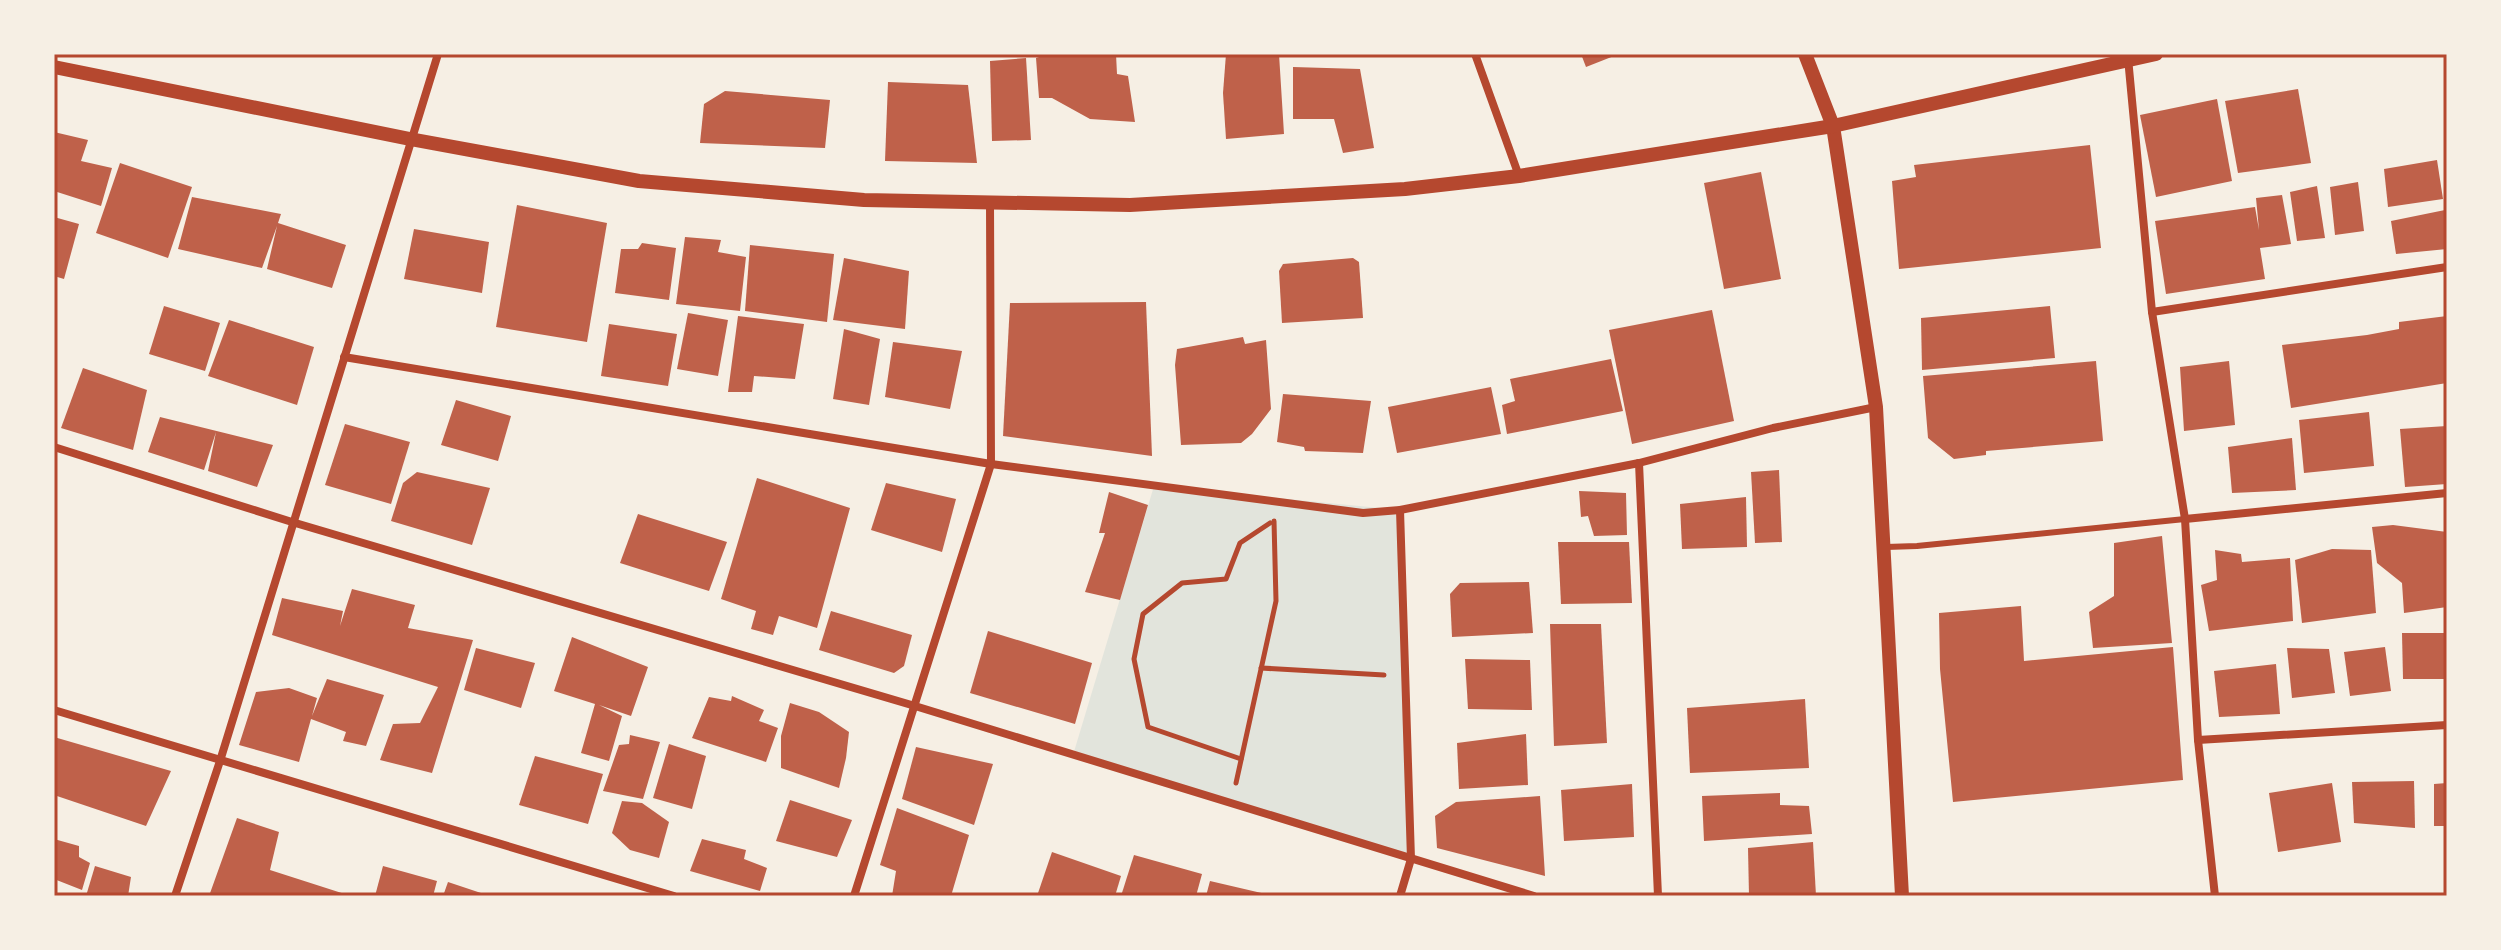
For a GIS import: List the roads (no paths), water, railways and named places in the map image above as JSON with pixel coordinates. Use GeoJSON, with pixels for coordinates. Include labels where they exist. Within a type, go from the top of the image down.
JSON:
{"type":"FeatureCollection","features":[{"type":"Feature","properties":{"kind":"street"},"geometry":{"type":"LineString","coordinates":[[175,896],[220,761],[438,54]]}},
{"type":"Feature","properties":{"kind":"street"},"geometry":{"type":"LineString","coordinates":[[1475,54],[1519,176]]}},
{"type":"Feature","properties":{"kind":"street"},"geometry":{"type":"LineString","coordinates":[[1805,54],[1833,126],[1876,407],[1902,896]]}},
{"type":"Feature","properties":{"kind":"street"},"geometry":{"type":"LineString","coordinates":[[54,67],[410,139],[639,181],[864,200],[1130,205],[1405,189],[1519,176],[1833,126],[2128,57],[2156,54]]}},
{"type":"Feature","properties":{"kind":"street"},"geometry":{"type":"LineString","coordinates":[[2128,57],[2152,312],[2185,519],[2198,740],[2215,896]]}},
{"type":"Feature","properties":{"kind":"street"},"geometry":{"type":"LineString","coordinates":[[854,896],[991,464],[990,203]]}},
{"type":"Feature","properties":{"kind":"street"},"geometry":{"type":"LineString","coordinates":[[2152,312],[2447,267]]}},
{"type":"Feature","properties":{"kind":"street"},"geometry":{"type":"LineString","coordinates":[[344,357],[991,464],[1363,513],[1400,510],[1639,463],[1773,428],[1876,407]]}},
{"type":"Feature","properties":{"kind":"street"},"geometry":{"type":"LineString","coordinates":[[54,447],[292,522],[915,706],[1534,896]]}},
{"type":"Feature","properties":{"kind":"street"},"geometry":{"type":"LineString","coordinates":[[1639,463],[1658,896]]}},
{"type":"Feature","properties":{"kind":"street"},"geometry":{"type":"LineString","coordinates":[[2185,519],[2447,493]]}},
{"type":"Feature","properties":{"kind":"street"},"geometry":{"type":"LineString","coordinates":[[1400,510],[1411,859],[1400,896]]}},
{"type":"Feature","properties":{"kind":"street"},"geometry":{"type":"LineString","coordinates":[[54,710],[674,896]]}},
{"type":"Feature","properties":{"kind":"street"},"geometry":{"type":"LineString","coordinates":[[2198,740],[2447,725]]}},
{"type":"Feature","properties":{"kind":"lane"},"geometry":{"type":"LineString","coordinates":[[1884,547],[2185,519]]}}]}
